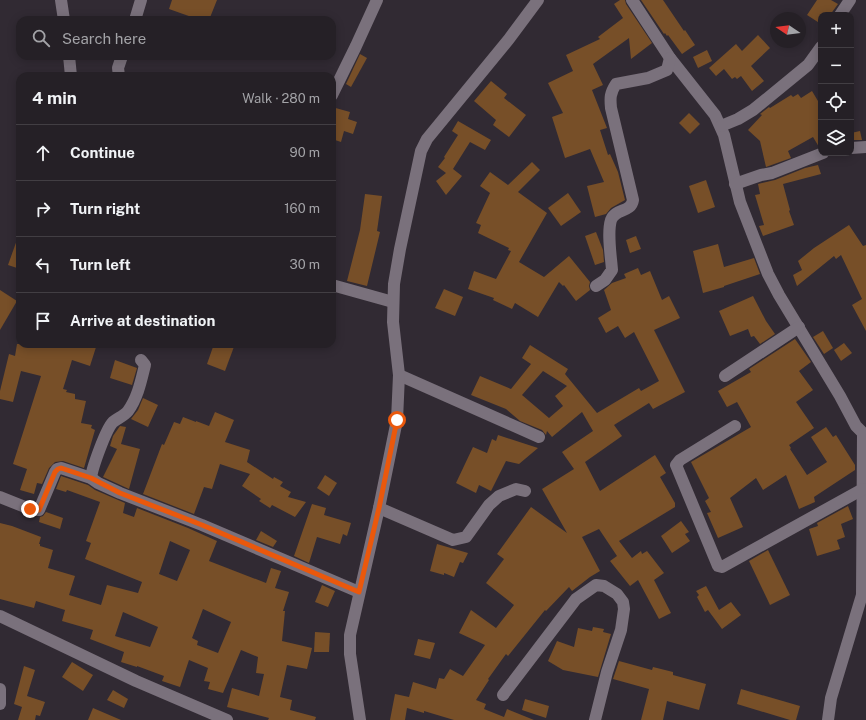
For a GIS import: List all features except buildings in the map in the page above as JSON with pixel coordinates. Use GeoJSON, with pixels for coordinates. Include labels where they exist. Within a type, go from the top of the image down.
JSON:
{"type":"FeatureCollection","features":[{"type":"Feature","properties":{"kind":"street"},"geometry":{"type":"LineString","coordinates":[[61,0],[63,16]]}},
{"type":"Feature","properties":{"kind":"street"},"geometry":{"type":"LineString","coordinates":[[135,16],[141,0]]}},
{"type":"Feature","properties":{"kind":"street"},"geometry":{"type":"LineString","coordinates":[[336,87],[377,0]]}},
{"type":"Feature","properties":{"kind":"street"},"geometry":{"type":"LineString","coordinates":[[360,720],[350,654],[350,635],[379,508],[397,420],[398,375],[393,322],[394,284],[419,161],[426,140],[538,0]]}},
{"type":"Feature","properties":{"kind":"street"},"geometry":{"type":"LineString","coordinates":[[632,0],[670,58],[716,115],[721,126],[740,202],[768,274],[856,426],[864,433],[862,595],[831,698],[828,720]]}},
{"type":"Feature","properties":{"kind":"street"},"geometry":{"type":"LineString","coordinates":[[842,12],[850,0]]}},
{"type":"Feature","properties":{"kind":"street"},"geometry":{"type":"LineString","coordinates":[[721,126],[738,119],[753,110],[808,65],[820,48]]}},
{"type":"Feature","properties":{"kind":"street"},"geometry":{"type":"LineString","coordinates":[[596,286],[605,280],[612,270],[610,230],[612,218],[620,211],[630,208],[633,200],[611,108],[611,91],[616,84],[648,78],[667,70],[670,58]]}},
{"type":"Feature","properties":{"kind":"street"},"geometry":{"type":"LineString","coordinates":[[69,60],[71,72]]}},
{"type":"Feature","properties":{"kind":"street"},"geometry":{"type":"LineString","coordinates":[[118,72],[118,68],[121,60]]}},
{"type":"Feature","properties":{"kind":"street"},"geometry":{"type":"LineString","coordinates":[[854,148],[866,147]]}},
{"type":"Feature","properties":{"kind":"street"},"geometry":{"type":"LineString","coordinates":[[735,184],[761,175],[772,173],[818,155]]}},
{"type":"Feature","properties":{"kind":"street"},"geometry":{"type":"LineString","coordinates":[[336,286],[393,302]]}},
{"type":"Feature","properties":{"kind":"street"},"geometry":{"type":"LineString","coordinates":[[725,376],[798,327]]}},
{"type":"Feature","properties":{"kind":"street"},"geometry":{"type":"LineString","coordinates":[[91,478],[95,462],[109,427],[114,421],[127,412],[136,397],[145,365],[141,360]]}},
{"type":"Feature","properties":{"kind":"street"},"geometry":{"type":"LineString","coordinates":[[398,375],[539,437]]}},
{"type":"Feature","properties":{"kind":"street"},"geometry":{"type":"LineString","coordinates":[[735,426],[680,460],[676,466],[718,566],[722,567],[863,489]]}},
{"type":"Feature","properties":{"kind":"street"},"geometry":{"type":"LineString","coordinates":[[0,497],[30,509],[39,510],[53,476],[58,469],[61,468],[91,478],[114,491],[202,525],[359,592]]}},
{"type":"Feature","properties":{"kind":"street"},"geometry":{"type":"LineString","coordinates":[[379,508],[453,540],[466,537],[489,505],[499,496],[516,489],[525,491]]}},
{"type":"Feature","properties":{"kind":"street"},"geometry":{"type":"LineString","coordinates":[[503,695],[576,599],[596,585],[604,586],[617,594],[623,602],[624,608],[621,630],[607,672],[595,720]]}},
{"type":"Feature","properties":{"kind":"street"},"geometry":{"type":"LineString","coordinates":[[0,616],[136,681],[227,720]]}},
{"type":"Feature","properties":{"kind":"street"},"geometry":{"type":"LineString","coordinates":[[0,689],[0,704]]}},
{"type":"Feature","properties":{"kind":"route"},"geometry":{"type":"LineString","coordinates":[[30,509],[39,510],[55,472],[61,468],[91,478],[98,483],[120,493],[202,525],[359,592],[379,508],[397,420]]}}]}
